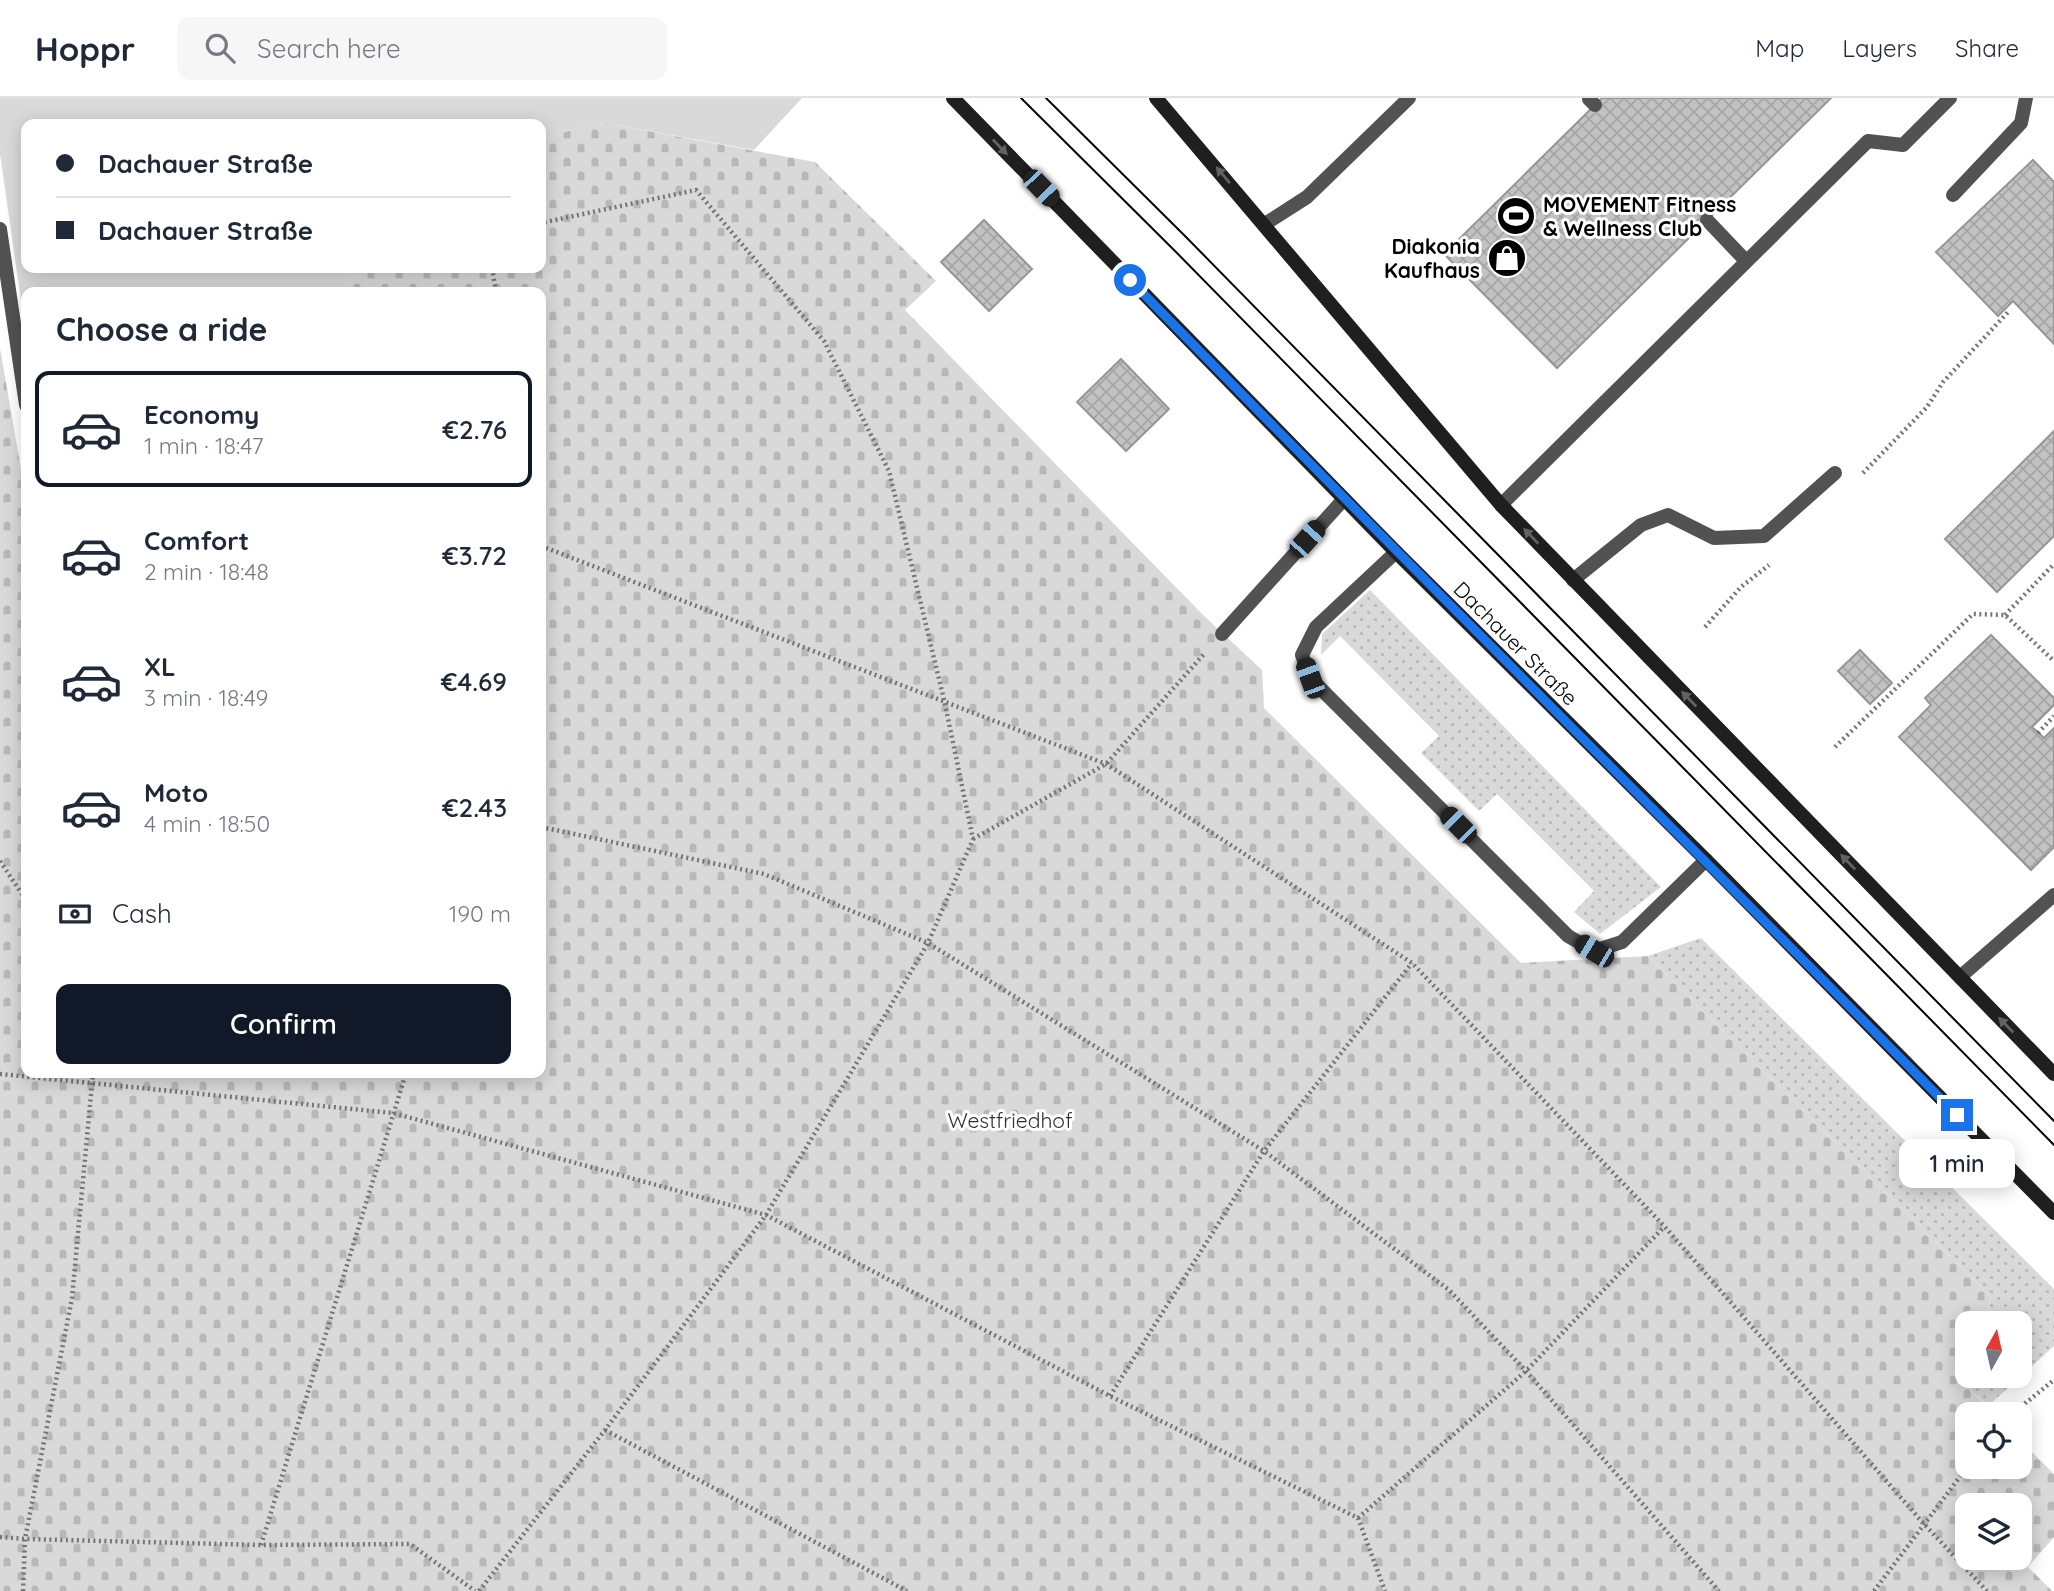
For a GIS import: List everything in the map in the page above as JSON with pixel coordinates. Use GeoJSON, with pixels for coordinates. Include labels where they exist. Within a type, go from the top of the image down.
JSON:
{"type":"FeatureCollection","features":[{"type":"Feature","properties":{"kind":"main road","name":"Dachauer Straße"},"geometry":{"type":"LineString","coordinates":[[953,98],[1395,552],[1706,860],[2054,1213]]}},
{"type":"Feature","properties":{"kind":"main road"},"geometry":{"type":"LineString","coordinates":[[1156,98],[1501,505],[2054,1074]]}},
{"type":"Feature","properties":{"kind":"street"},"geometry":{"type":"LineString","coordinates":[[1265,224],[1307,197],[1409,98]]}},
{"type":"Feature","properties":{"kind":"street"},"geometry":{"type":"LineString","coordinates":[[1501,505],[1868,141],[1903,145],[1950,98]]}},
{"type":"Feature","properties":{"kind":"street"},"geometry":{"type":"LineString","coordinates":[[1953,194],[2021,123],[2026,98]]}},
{"type":"Feature","properties":{"kind":"street"},"geometry":{"type":"LineString","coordinates":[[1707,220],[1746,261]]}},
{"type":"Feature","properties":{"kind":"street"},"geometry":{"type":"LineString","coordinates":[[0,229],[21,371]]}},
{"type":"Feature","properties":{"kind":"street"},"geometry":{"type":"LineString","coordinates":[[1573,580],[1641,525],[1668,515],[1714,538],[1764,536],[1835,473]]}},
{"type":"Feature","properties":{"kind":"street"},"geometry":{"type":"LineString","coordinates":[[1222,634],[1344,499]]}},
{"type":"Feature","properties":{"kind":"street"},"geometry":{"type":"LineString","coordinates":[[1395,552],[1316,626],[1302,654],[1310,678],[1568,936],[1594,951],[1622,942],[1706,860]]}},
{"type":"Feature","properties":{"kind":"street"},"geometry":{"type":"LineString","coordinates":[[1960,977],[2054,895]]}},
{"type":"Feature","properties":{"kind":"path"},"geometry":{"type":"LineString","coordinates":[[0,1536],[25,1539],[261,1545],[410,1544],[477,1591],[605,1430],[766,1215],[928,943],[973,839],[945,704],[888,471],[824,341],[696,190],[546,222]]}},
{"type":"Feature","properties":{"kind":"path"},"geometry":{"type":"LineString","coordinates":[[546,548],[1106,764],[1412,963],[1665,1227],[1923,1523],[1987,1591]]}},
{"type":"Feature","properties":{"kind":"path"},"geometry":{"type":"LineString","coordinates":[[2005,615],[2054,564]]}},
{"type":"Feature","properties":{"kind":"path"},"geometry":{"type":"LineString","coordinates":[[1835,747],[1973,614],[2005,615],[2054,661]]}},
{"type":"Feature","properties":{"kind":"path"},"geometry":{"type":"LineString","coordinates":[[973,839],[1106,764],[1222,634]]}},
{"type":"Feature","properties":{"kind":"path"},"geometry":{"type":"LineString","coordinates":[[2038,733],[2054,716]]}},
{"type":"Feature","properties":{"kind":"path"},"geometry":{"type":"LineString","coordinates":[[546,828],[764,874],[928,943],[1264,1151],[1449,1290],[1526,1371],[1719,1591]]}},
{"type":"Feature","properties":{"kind":"path"},"geometry":{"type":"LineString","coordinates":[[0,861],[1,867],[21,893]]}},
{"type":"Feature","properties":{"kind":"path"},"geometry":{"type":"LineString","coordinates":[[1110,1396],[1264,1151],[1412,963]]}},
{"type":"Feature","properties":{"kind":"path"},"geometry":{"type":"LineString","coordinates":[[0,1074],[21,1076]]}},
{"type":"Feature","properties":{"kind":"path"},"geometry":{"type":"LineString","coordinates":[[46,1078],[393,1113],[766,1215],[1110,1396],[1358,1518],[1385,1591]]}},
{"type":"Feature","properties":{"kind":"path"},"geometry":{"type":"LineString","coordinates":[[23,1591],[25,1539],[72,1298],[93,1078]]}},
{"type":"Feature","properties":{"kind":"path"},"geometry":{"type":"LineString","coordinates":[[261,1545],[405,1078]]}},
{"type":"Feature","properties":{"kind":"path"},"geometry":{"type":"LineString","coordinates":[[1358,1518],[1526,1371],[1665,1227]]}},
{"type":"Feature","properties":{"kind":"path"},"geometry":{"type":"LineString","coordinates":[[2027,1402],[2054,1380]]}},
{"type":"Feature","properties":{"kind":"path"},"geometry":{"type":"LineString","coordinates":[[605,1430],[907,1591]]}},
{"type":"Feature","properties":{"kind":"path"},"geometry":{"type":"LineString","coordinates":[[1874,1591],[1958,1479]]}},
{"type":"Feature","properties":{"kind":"green space"},"geometry":{"type":"Polygon","coordinates":[[[0,98],[802,98],[754,150],[599,122],[546,138],[546,119],[21,119],[21,273],[356,273],[343,287],[21,287],[21,301],[0,154],[0,98]]]}},
{"type":"Feature","properties":{"kind":"green space","name":"Westfriedhof"},"geometry":{"type":"Polygon","coordinates":[[[599,122],[815,162],[936,281],[905,310],[1204,616],[1262,670],[1264,708],[1521,963],[1648,956],[1991,1297],[1988,1311],[1955,1311],[1955,1388],[1969,1388],[1983,1402],[1955,1402],[1955,1479],[2032,1479],[2032,1452],[2054,1474],[2054,1537],[2032,1562],[2032,1493],[1955,1493],[1955,1570],[2031,1570],[2052,1591],[0,1591],[0,348],[21,469],[21,1078],[546,1078],[546,287],[343,287],[356,273],[546,273],[546,138],[599,122]]]}},
{"type":"Feature","properties":{"kind":"green space"},"geometry":{"type":"Polygon","coordinates":[[[1370,590],[1661,887],[1600,934],[1574,912],[1594,891],[1497,794],[1479,811],[1421,753],[1439,736],[1340,636],[1321,655],[1322,634],[1370,590]]]}},
{"type":"Feature","properties":{"kind":"green space"},"geometry":{"type":"Polygon","coordinates":[[[1701,938],[2054,1289],[2054,1346],[2032,1366],[2032,1311],[1988,1311],[1991,1297],[1648,956],[1701,938]]]}},
{"type":"Feature","properties":{"kind":"green space"},"geometry":{"type":"Polygon","coordinates":[[[2008,1388],[1992,1402],[1984,1402],[1969,1389],[2008,1388]]]}},
{"type":"Feature","properties":{"kind":"building"},"geometry":{"type":"Polygon","coordinates":[[[1602,98],[1831,98],[1557,368],[1444,254],[1602,98]]]}},
{"type":"Feature","properties":{"kind":"building"},"geometry":{"type":"Polygon","coordinates":[[[2033,160],[2054,182],[2054,344],[2013,301],[1998,316],[1936,252],[2033,160]]]}},
{"type":"Feature","properties":{"kind":"building"},"geometry":{"type":"Polygon","coordinates":[[[984,220],[1032,269],[989,311],[941,262],[984,220]]]}},
{"type":"Feature","properties":{"kind":"building"},"geometry":{"type":"Polygon","coordinates":[[[1121,359],[1169,409],[1126,451],[1077,402],[1121,359]]]}},
{"type":"Feature","properties":{"kind":"building"},"geometry":{"type":"Polygon","coordinates":[[[2054,431],[2054,536],[1997,592],[1945,539],[2054,431]]]}},
{"type":"Feature","properties":{"kind":"building"},"geometry":{"type":"Polygon","coordinates":[[[1991,635],[2054,698],[2054,705],[2032,727],[2044,738],[2054,728],[2054,847],[2031,870],[1899,737],[1931,705],[1925,698],[1991,635]]]}},
{"type":"Feature","properties":{"kind":"building"},"geometry":{"type":"Polygon","coordinates":[[[1860,650],[1892,683],[1870,704],[1838,671],[1860,650]]]}},
{"type":"Feature","properties":{"kind":"tram line"},"geometry":{"type":"LineString","coordinates":[[1021,98],[1174,250],[2054,1145]]}},
{"type":"Feature","properties":{"kind":"tram line"},"geometry":{"type":"LineString","coordinates":[[1046,98],[1185,236],[2054,1121]]}},
{"type":"Feature","properties":{"kind":"place","name":"MOVEMENT Fitness & Wellness Club"},"geometry":{"type":"Point","coordinates":[1516,216]}},
{"type":"Feature","properties":{"kind":"place","name":"Diakonia Kaufhaus"},"geometry":{"type":"Point","coordinates":[1507,258]}},
{"type":"Feature","properties":{"kind":"route"},"geometry":{"type":"LineString","coordinates":[[1130,280],[1395,552],[1706,860],[1957,1115]]}}]}
